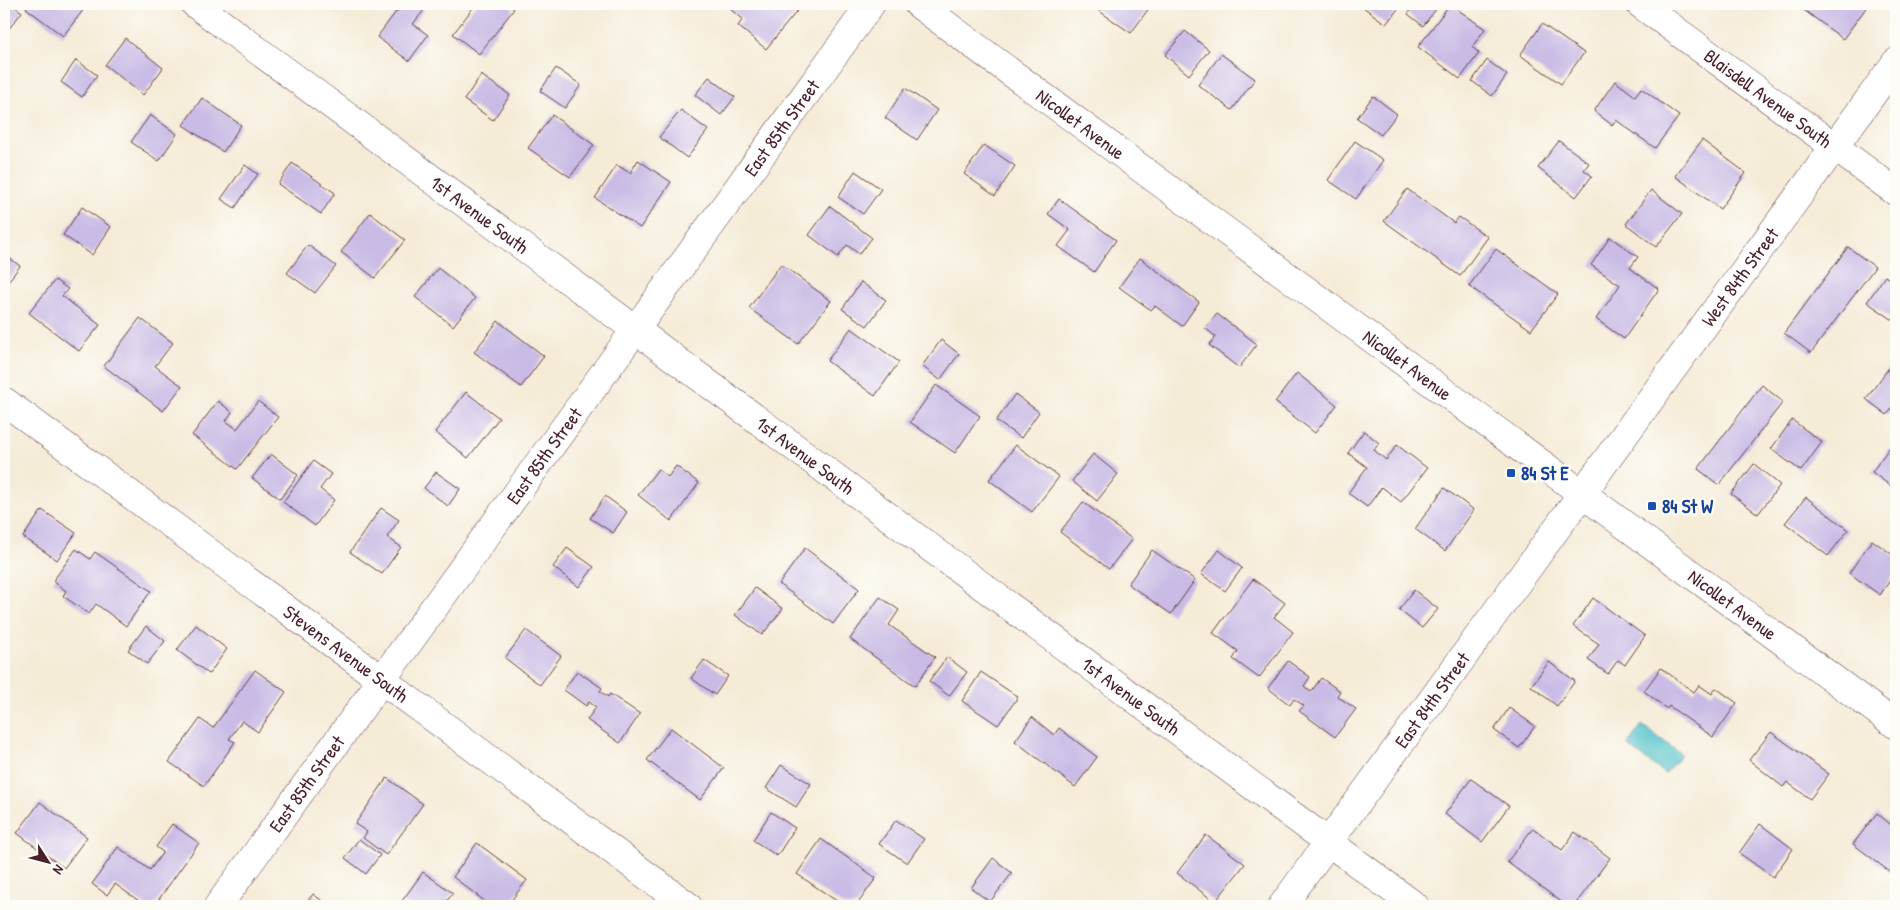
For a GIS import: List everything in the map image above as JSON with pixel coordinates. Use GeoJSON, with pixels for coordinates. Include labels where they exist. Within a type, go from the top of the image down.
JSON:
{"type":"FeatureCollection","features":[{"type":"Feature","properties":{"kind":"street","name":"1st Avenue South"},"geometry":{"type":"LineString","coordinates":[[195,4],[1415,906]]}},
{"type":"Feature","properties":{"kind":"street","name":"East 85th Street"},"geometry":{"type":"LineString","coordinates":[[218,906],[871,4]]}},
{"type":"Feature","properties":{"kind":"street","name":"Nicollet Avenue"},"geometry":{"type":"LineString","coordinates":[[918,4],[1896,725]]}},
{"type":"Feature","properties":{"kind":"street","name":"Blaisdell Avenue South"},"geometry":{"type":"LineString","coordinates":[[1640,4],[1896,192]]}},
{"type":"Feature","properties":{"kind":"street","name":"West 84th Street"},"geometry":{"type":"LineString","coordinates":[[1582,492],[1896,62]]}},
{"type":"Feature","properties":{"kind":"street","name":"Stevens Avenue South"},"geometry":{"type":"LineString","coordinates":[[4,401],[688,906]]}},
{"type":"Feature","properties":{"kind":"street","name":"East 84th Street"},"geometry":{"type":"LineString","coordinates":[[1282,906],[1582,492]]}},
{"type":"Feature","properties":{"kind":"water"},"geometry":{"type":"Polygon","coordinates":[[[1642,725],[1681,754],[1665,774],[1627,745],[1642,725]]]}},
{"type":"Feature","properties":{"kind":"building"},"geometry":{"type":"Polygon","coordinates":[[[4,4],[11,4],[22,12],[8,30],[4,27],[4,4]]]}},
{"type":"Feature","properties":{"kind":"building"},"geometry":{"type":"Polygon","coordinates":[[[29,4],[77,4],[84,9],[63,36],[26,8],[29,4]]]}},
{"type":"Feature","properties":{"kind":"building"},"geometry":{"type":"Polygon","coordinates":[[[402,4],[416,4],[424,10],[413,24],[428,35],[409,61],[377,37],[402,4]]]}},
{"type":"Feature","properties":{"kind":"building"},"geometry":{"type":"Polygon","coordinates":[[[476,4],[507,4],[514,9],[479,54],[453,34],[476,4]]]}},
{"type":"Feature","properties":{"kind":"building"},"geometry":{"type":"Polygon","coordinates":[[[735,4],[788,4],[797,11],[766,49],[738,26],[743,19],[731,10],[735,4]]]}},
{"type":"Feature","properties":{"kind":"building"},"geometry":{"type":"Polygon","coordinates":[[[1089,4],[1152,4],[1131,33],[1089,4]]]}},
{"type":"Feature","properties":{"kind":"building"},"geometry":{"type":"Polygon","coordinates":[[[1359,4],[1402,4],[1386,24],[1359,4]]]}},
{"type":"Feature","properties":{"kind":"building"},"geometry":{"type":"Polygon","coordinates":[[[1416,4],[1440,4],[1423,26],[1408,14],[1416,4]]]}},
{"type":"Feature","properties":{"kind":"building"},"geometry":{"type":"Polygon","coordinates":[[[1450,4],[1485,29],[1472,47],[1479,53],[1460,79],[1418,47],[1450,4]]]}},
{"type":"Feature","properties":{"kind":"building"},"geometry":{"type":"Polygon","coordinates":[[[1796,4],[1862,4],[1866,8],[1843,39],[1796,4]]]}},
{"type":"Feature","properties":{"kind":"building"},"geometry":{"type":"Polygon","coordinates":[[[1542,24],[1584,53],[1561,84],[1520,55],[1542,24]]]}},
{"type":"Feature","properties":{"kind":"building"},"geometry":{"type":"Polygon","coordinates":[[[1185,31],[1209,50],[1189,75],[1165,55],[1185,31]]]}},
{"type":"Feature","properties":{"kind":"building"},"geometry":{"type":"Polygon","coordinates":[[[125,38],[163,68],[143,95],[105,65],[125,38]]]}},
{"type":"Feature","properties":{"kind":"building"},"geometry":{"type":"Polygon","coordinates":[[[1221,54],[1255,79],[1232,110],[1198,85],[1221,54]]]}},
{"type":"Feature","properties":{"kind":"building"},"geometry":{"type":"Polygon","coordinates":[[[76,60],[97,75],[82,97],[61,82],[76,60]]]}},
{"type":"Feature","properties":{"kind":"building"},"geometry":{"type":"Polygon","coordinates":[[[1487,60],[1507,75],[1492,96],[1472,81],[1487,60]]]}},
{"type":"Feature","properties":{"kind":"building"},"geometry":{"type":"Polygon","coordinates":[[[556,68],[581,85],[565,108],[540,91],[556,68]]]}},
{"type":"Feature","properties":{"kind":"building"},"geometry":{"type":"Polygon","coordinates":[[[481,75],[510,95],[493,120],[464,100],[481,75]]]}},
{"type":"Feature","properties":{"kind":"building"},"geometry":{"type":"Polygon","coordinates":[[[709,77],[735,97],[721,115],[695,95],[709,77]]]}},
{"type":"Feature","properties":{"kind":"building"},"geometry":{"type":"Polygon","coordinates":[[[1615,81],[1635,96],[1641,88],[1679,116],[1655,148],[1616,120],[1612,125],[1594,111],[1615,81]]]}},
{"type":"Feature","properties":{"kind":"building"},"geometry":{"type":"Polygon","coordinates":[[[905,88],[937,110],[917,140],[885,118],[905,88]]]}},
{"type":"Feature","properties":{"kind":"building"},"geometry":{"type":"Polygon","coordinates":[[[1373,96],[1397,114],[1381,135],[1357,118],[1373,96]]]}},
{"type":"Feature","properties":{"kind":"building"},"geometry":{"type":"Polygon","coordinates":[[[202,98],[241,125],[223,152],[183,125],[202,98]]]}},
{"type":"Feature","properties":{"kind":"building"},"geometry":{"type":"Polygon","coordinates":[[[681,110],[708,130],[687,158],[659,137],[681,110]]]}},
{"type":"Feature","properties":{"kind":"building"},"geometry":{"type":"Polygon","coordinates":[[[150,115],[177,134],[159,161],[131,142],[150,115]]]}},
{"type":"Feature","properties":{"kind":"building"},"geometry":{"type":"Polygon","coordinates":[[[552,115],[594,145],[570,177],[528,148],[552,115]]]}},
{"type":"Feature","properties":{"kind":"building"},"geometry":{"type":"Polygon","coordinates":[[[1702,140],[1746,173],[1720,209],[1675,176],[1702,140]]]}},
{"type":"Feature","properties":{"kind":"building"},"geometry":{"type":"Polygon","coordinates":[[[1355,141],[1383,160],[1356,199],[1328,180],[1355,141]]]}},
{"type":"Feature","properties":{"kind":"building"},"geometry":{"type":"Polygon","coordinates":[[[1559,141],[1589,163],[1584,170],[1592,176],[1576,197],[1538,168],[1559,141]]]}},
{"type":"Feature","properties":{"kind":"building"},"geometry":{"type":"Polygon","coordinates":[[[984,145],[1015,166],[995,196],[964,174],[984,145]]]}},
{"type":"Feature","properties":{"kind":"building"},"geometry":{"type":"Polygon","coordinates":[[[638,160],[671,182],[640,228],[595,198],[617,165],[630,173],[638,160]]]}},
{"type":"Feature","properties":{"kind":"building"},"geometry":{"type":"Polygon","coordinates":[[[292,163],[335,193],[321,214],[278,184],[292,163]]]}},
{"type":"Feature","properties":{"kind":"building"},"geometry":{"type":"Polygon","coordinates":[[[245,165],[258,174],[235,208],[221,199],[245,165]]]}},
{"type":"Feature","properties":{"kind":"building"},"geometry":{"type":"Polygon","coordinates":[[[855,171],[881,189],[863,214],[838,197],[855,171]]]}},
{"type":"Feature","properties":{"kind":"building"},"geometry":{"type":"Polygon","coordinates":[[[1407,189],[1454,223],[1459,217],[1488,237],[1460,276],[1384,221],[1407,189]]]}},
{"type":"Feature","properties":{"kind":"building"},"geometry":{"type":"Polygon","coordinates":[[[1651,190],[1682,214],[1656,247],[1626,224],[1651,190]]]}},
{"type":"Feature","properties":{"kind":"building"},"geometry":{"type":"Polygon","coordinates":[[[1059,199],[1116,240],[1094,272],[1058,246],[1070,230],[1048,214],[1059,199]]]}},
{"type":"Feature","properties":{"kind":"building"},"geometry":{"type":"Polygon","coordinates":[[[830,206],[872,238],[859,254],[847,245],[838,257],[809,235],[830,206]]]}},
{"type":"Feature","properties":{"kind":"building"},"geometry":{"type":"Polygon","coordinates":[[[82,207],[111,227],[92,255],[63,235],[82,207]]]}},
{"type":"Feature","properties":{"kind":"building"},"geometry":{"type":"Polygon","coordinates":[[[370,213],[405,240],[375,278],[341,252],[370,213]]]}},
{"type":"Feature","properties":{"kind":"building"},"geometry":{"type":"Polygon","coordinates":[[[1610,237],[1638,257],[1630,268],[1659,289],[1624,339],[1596,319],[1620,285],[1591,265],[1610,237]]]}},
{"type":"Feature","properties":{"kind":"building"},"geometry":{"type":"Polygon","coordinates":[[[308,245],[336,266],[315,293],[287,273],[308,245]]]}},
{"type":"Feature","properties":{"kind":"building"},"geometry":{"type":"Polygon","coordinates":[[[1848,247],[1875,267],[1811,353],[1784,333],[1848,247]]]}},
{"type":"Feature","properties":{"kind":"building"},"geometry":{"type":"Polygon","coordinates":[[[1496,249],[1558,294],[1531,330],[1469,286],[1496,249]]]}},
{"type":"Feature","properties":{"kind":"building"},"geometry":{"type":"Polygon","coordinates":[[[4,254],[20,266],[4,287],[4,254]]]}},
{"type":"Feature","properties":{"kind":"building"},"geometry":{"type":"Polygon","coordinates":[[[1140,258],[1199,302],[1182,326],[1155,306],[1151,310],[1119,287],[1140,258]]]}},
{"type":"Feature","properties":{"kind":"building"},"geometry":{"type":"Polygon","coordinates":[[[781,264],[831,301],[798,344],[749,308],[781,264]]]}},
{"type":"Feature","properties":{"kind":"building"},"geometry":{"type":"Polygon","coordinates":[[[438,268],[475,298],[453,326],[415,297],[438,268]]]}},
{"type":"Feature","properties":{"kind":"building"},"geometry":{"type":"Polygon","coordinates":[[[1885,276],[1896,283],[1896,322],[1867,302],[1885,276]]]}},
{"type":"Feature","properties":{"kind":"building"},"geometry":{"type":"Polygon","coordinates":[[[55,280],[68,289],[62,296],[100,325],[79,351],[29,313],[55,280]]]}},
{"type":"Feature","properties":{"kind":"building"},"geometry":{"type":"Polygon","coordinates":[[[861,282],[886,300],[867,326],[842,309],[861,282]]]}},
{"type":"Feature","properties":{"kind":"building"},"geometry":{"type":"Polygon","coordinates":[[[1217,314],[1257,344],[1239,368],[1209,345],[1216,337],[1205,328],[1217,314]]]}},
{"type":"Feature","properties":{"kind":"building"},"geometry":{"type":"Polygon","coordinates":[[[140,318],[173,343],[155,366],[182,386],[163,411],[104,366],[140,318]]]}},
{"type":"Feature","properties":{"kind":"building"},"geometry":{"type":"Polygon","coordinates":[[[498,321],[544,356],[521,387],[474,352],[498,321]]]}},
{"type":"Feature","properties":{"kind":"building"},"geometry":{"type":"Polygon","coordinates":[[[851,328],[899,362],[875,396],[827,361],[851,328]]]}},
{"type":"Feature","properties":{"kind":"building"},"geometry":{"type":"Polygon","coordinates":[[[941,340],[959,354],[940,380],[922,366],[941,340]]]}},
{"type":"Feature","properties":{"kind":"building"},"geometry":{"type":"Polygon","coordinates":[[[1896,358],[1896,403],[1887,415],[1866,399],[1896,358]]]}},
{"type":"Feature","properties":{"kind":"building"},"geometry":{"type":"Polygon","coordinates":[[[1297,373],[1337,405],[1315,433],[1275,402],[1297,373]]]}},
{"type":"Feature","properties":{"kind":"building"},"geometry":{"type":"Polygon","coordinates":[[[936,385],[980,416],[955,453],[910,422],[936,385]]]}},
{"type":"Feature","properties":{"kind":"building"},"geometry":{"type":"Polygon","coordinates":[[[1762,385],[1783,402],[1719,485],[1698,469],[1762,385]]]}},
{"type":"Feature","properties":{"kind":"building"},"geometry":{"type":"Polygon","coordinates":[[[466,392],[499,418],[468,458],[435,432],[466,392]]]}},
{"type":"Feature","properties":{"kind":"building"},"geometry":{"type":"Polygon","coordinates":[[[1015,394],[1039,412],[1021,438],[996,421],[1015,394]]]}},
{"type":"Feature","properties":{"kind":"building"},"geometry":{"type":"Polygon","coordinates":[[[218,401],[232,412],[226,421],[237,429],[258,401],[278,417],[237,469],[192,435],[218,401]]]}},
{"type":"Feature","properties":{"kind":"building"},"geometry":{"type":"Polygon","coordinates":[[[1792,420],[1822,442],[1801,471],[1771,449],[1792,420]]]}},
{"type":"Feature","properties":{"kind":"building"},"geometry":{"type":"Polygon","coordinates":[[[1364,431],[1379,443],[1374,450],[1386,460],[1397,445],[1427,468],[1401,502],[1382,487],[1367,507],[1348,493],[1367,467],[1348,453],[1364,431]]]}},
{"type":"Feature","properties":{"kind":"building"},"geometry":{"type":"Polygon","coordinates":[[[1016,445],[1059,477],[1032,512],[989,480],[1016,445]]]}},
{"type":"Feature","properties":{"kind":"building"},"geometry":{"type":"Polygon","coordinates":[[[1889,448],[1896,453],[1896,490],[1872,472],[1889,448]]]}},
{"type":"Feature","properties":{"kind":"building"},"geometry":{"type":"Polygon","coordinates":[[[271,454],[298,475],[280,499],[252,478],[271,454]]]}},
{"type":"Feature","properties":{"kind":"building"},"geometry":{"type":"Polygon","coordinates":[[[1093,454],[1118,474],[1097,501],[1072,481],[1093,454]]]}},
{"type":"Feature","properties":{"kind":"building"},"geometry":{"type":"Polygon","coordinates":[[[313,461],[331,474],[320,489],[334,500],[315,526],[283,502],[313,461]]]}},
{"type":"Feature","properties":{"kind":"building"},"geometry":{"type":"Polygon","coordinates":[[[1754,464],[1780,485],[1758,514],[1731,494],[1754,464]]]}},
{"type":"Feature","properties":{"kind":"building"},"geometry":{"type":"Polygon","coordinates":[[[676,466],[699,483],[671,521],[638,495],[658,469],[668,477],[676,466]]]}},
{"type":"Feature","properties":{"kind":"building"},"geometry":{"type":"Polygon","coordinates":[[[436,472],[460,489],[448,506],[424,488],[436,472]]]}},
{"type":"Feature","properties":{"kind":"building"},"geometry":{"type":"Polygon","coordinates":[[[1444,488],[1474,510],[1445,551],[1415,529],[1444,488]]]}},
{"type":"Feature","properties":{"kind":"building"},"geometry":{"type":"Polygon","coordinates":[[[605,496],[627,512],[613,533],[590,518],[605,496]]]}},
{"type":"Feature","properties":{"kind":"building"},"geometry":{"type":"Polygon","coordinates":[[[1806,497],[1848,530],[1828,556],[1785,523],[1806,497]]]}},
{"type":"Feature","properties":{"kind":"building"},"geometry":{"type":"Polygon","coordinates":[[[1083,502],[1132,539],[1109,569],[1060,532],[1083,502]]]}},
{"type":"Feature","properties":{"kind":"building"},"geometry":{"type":"Polygon","coordinates":[[[381,508],[399,520],[387,537],[401,547],[382,574],[350,552],[381,508]]]}},
{"type":"Feature","properties":{"kind":"building"},"geometry":{"type":"Polygon","coordinates":[[[42,510],[76,533],[57,560],[23,537],[42,510]]]}},
{"type":"Feature","properties":{"kind":"building"},"geometry":{"type":"Polygon","coordinates":[[[1872,540],[1896,557],[1896,572],[1880,595],[1849,573],[1872,540]]]}},
{"type":"Feature","properties":{"kind":"building"},"geometry":{"type":"Polygon","coordinates":[[[567,548],[594,567],[579,587],[553,567],[567,548]]]}},
{"type":"Feature","properties":{"kind":"building"},"geometry":{"type":"Polygon","coordinates":[[[805,548],[859,589],[833,624],[779,584],[805,548]]]}},
{"type":"Feature","properties":{"kind":"building"},"geometry":{"type":"Polygon","coordinates":[[[76,549],[90,559],[95,552],[151,591],[126,626],[96,604],[89,614],[63,596],[66,591],[53,581],[76,549]]]}},
{"type":"Feature","properties":{"kind":"building"},"geometry":{"type":"Polygon","coordinates":[[[1152,550],[1195,580],[1171,614],[1128,584],[1152,550]]]}},
{"type":"Feature","properties":{"kind":"building"},"geometry":{"type":"Polygon","coordinates":[[[1219,550],[1242,568],[1225,591],[1201,574],[1219,550]]]}},
{"type":"Feature","properties":{"kind":"building"},"geometry":{"type":"Polygon","coordinates":[[[1253,579],[1285,603],[1274,617],[1293,632],[1259,678],[1233,659],[1238,651],[1213,633],[1253,579]]]}},
{"type":"Feature","properties":{"kind":"building"},"geometry":{"type":"Polygon","coordinates":[[[755,588],[783,609],[762,635],[735,615],[755,588]]]}},
{"type":"Feature","properties":{"kind":"building"},"geometry":{"type":"Polygon","coordinates":[[[1414,590],[1438,609],[1422,628],[1399,610],[1414,590]]]}},
{"type":"Feature","properties":{"kind":"building"},"geometry":{"type":"Polygon","coordinates":[[[880,597],[899,610],[889,625],[935,657],[915,686],[850,639],[880,597]]]}},
{"type":"Feature","properties":{"kind":"building"},"geometry":{"type":"Polygon","coordinates":[[[1593,598],[1645,636],[1625,665],[1618,660],[1608,674],[1588,660],[1599,644],[1573,626],[1593,598]]]}},
{"type":"Feature","properties":{"kind":"building"},"geometry":{"type":"Polygon","coordinates":[[[196,625],[227,649],[209,674],[177,650],[196,625]]]}},
{"type":"Feature","properties":{"kind":"building"},"geometry":{"type":"Polygon","coordinates":[[[146,626],[165,641],[147,664],[128,650],[146,626]]]}},
{"type":"Feature","properties":{"kind":"building"},"geometry":{"type":"Polygon","coordinates":[[[526,630],[561,656],[540,685],[505,658],[526,630]]]}},
{"type":"Feature","properties":{"kind":"building"},"geometry":{"type":"Polygon","coordinates":[[[947,657],[967,672],[949,696],[929,681],[947,657]]]}},
{"type":"Feature","properties":{"kind":"building"},"geometry":{"type":"Polygon","coordinates":[[[704,660],[728,676],[715,695],[691,678],[704,660]]]}},
{"type":"Feature","properties":{"kind":"building"},"geometry":{"type":"Polygon","coordinates":[[[1288,661],[1310,677],[1304,686],[1311,692],[1321,678],[1340,691],[1337,696],[1356,709],[1335,737],[1299,711],[1304,706],[1294,699],[1290,705],[1268,688],[1288,661]]]}},
{"type":"Feature","properties":{"kind":"building"},"geometry":{"type":"Polygon","coordinates":[[[1549,662],[1575,681],[1557,706],[1531,686],[1549,662]]]}},
{"type":"Feature","properties":{"kind":"building"},"geometry":{"type":"Polygon","coordinates":[[[1661,668],[1694,692],[1699,685],[1712,694],[1716,688],[1737,703],[1713,737],[1669,706],[1667,709],[1644,691],[1661,668]]]}},
{"type":"Feature","properties":{"kind":"building"},"geometry":{"type":"Polygon","coordinates":[[[255,670],[286,692],[258,732],[242,721],[229,739],[235,742],[204,786],[169,762],[200,719],[213,728],[255,670]]]}},
{"type":"Feature","properties":{"kind":"building"},"geometry":{"type":"Polygon","coordinates":[[[577,671],[602,688],[600,691],[608,697],[610,694],[640,714],[620,743],[587,720],[596,707],[589,702],[586,706],[564,690],[577,671]]]}},
{"type":"Feature","properties":{"kind":"building"},"geometry":{"type":"Polygon","coordinates":[[[981,672],[1018,697],[998,725],[962,701],[981,672]]]}},
{"type":"Feature","properties":{"kind":"building"},"geometry":{"type":"Polygon","coordinates":[[[1509,708],[1535,726],[1519,748],[1494,730],[1509,708]]]}},
{"type":"Feature","properties":{"kind":"building"},"geometry":{"type":"Polygon","coordinates":[[[1032,717],[1054,735],[1059,728],[1097,757],[1075,787],[1015,741],[1032,717]]]}},
{"type":"Feature","properties":{"kind":"building"},"geometry":{"type":"Polygon","coordinates":[[[671,728],[724,768],[700,800],[647,760],[671,728]]]}},
{"type":"Feature","properties":{"kind":"building"},"geometry":{"type":"Polygon","coordinates":[[[1771,732],[1829,774],[1810,799],[1787,782],[1783,787],[1749,760],[1771,732]]]}},
{"type":"Feature","properties":{"kind":"building"},"geometry":{"type":"Polygon","coordinates":[[[781,765],[811,784],[796,807],[766,788],[781,765]]]}},
{"type":"Feature","properties":{"kind":"building"},"geometry":{"type":"Polygon","coordinates":[[[387,778],[423,804],[386,855],[363,838],[367,832],[355,824],[387,778]]]}},
{"type":"Feature","properties":{"kind":"building"},"geometry":{"type":"Polygon","coordinates":[[[1471,779],[1509,806],[1482,842],[1445,814],[1471,779]]]}},
{"type":"Feature","properties":{"kind":"building"},"geometry":{"type":"Polygon","coordinates":[[[40,802],[87,837],[64,868],[17,833],[40,802]]]}},
{"type":"Feature","properties":{"kind":"building"},"geometry":{"type":"Polygon","coordinates":[[[771,812],[795,828],[777,856],[753,840],[771,812]]]}},
{"type":"Feature","properties":{"kind":"building"},"geometry":{"type":"Polygon","coordinates":[[[1877,813],[1896,829],[1896,863],[1890,872],[1853,844],[1877,813]]]}},
{"type":"Feature","properties":{"kind":"building"},"geometry":{"type":"Polygon","coordinates":[[[896,820],[924,839],[907,863],[879,844],[896,820]]]}},
{"type":"Feature","properties":{"kind":"building"},"geometry":{"type":"Polygon","coordinates":[[[172,824],[199,843],[154,906],[146,906],[115,884],[107,895],[92,884],[118,847],[150,870],[163,852],[156,847],[172,824]]]}},
{"type":"Feature","properties":{"kind":"building"},"geometry":{"type":"Polygon","coordinates":[[[1760,824],[1793,849],[1773,877],[1739,853],[1760,824]]]}},
{"type":"Feature","properties":{"kind":"building"},"geometry":{"type":"Polygon","coordinates":[[[1533,828],[1562,850],[1575,832],[1610,858],[1574,906],[1567,906],[1507,862],[1533,828]]]}},
{"type":"Feature","properties":{"kind":"building"},"geometry":{"type":"Polygon","coordinates":[[[1206,835],[1245,864],[1215,902],[1177,873],[1206,835]]]}},
{"type":"Feature","properties":{"kind":"building"},"geometry":{"type":"Polygon","coordinates":[[[359,839],[380,855],[366,874],[345,858],[359,839]]]}},
{"type":"Feature","properties":{"kind":"building"},"geometry":{"type":"Polygon","coordinates":[[[821,839],[876,878],[856,906],[844,906],[797,874],[821,839]]]}},
{"type":"Feature","properties":{"kind":"building"},"geometry":{"type":"Polygon","coordinates":[[[477,843],[527,880],[507,906],[491,906],[453,877],[477,843]]]}},
{"type":"Feature","properties":{"kind":"building"},"geometry":{"type":"Polygon","coordinates":[[[993,858],[1012,873],[990,902],[971,888],[993,858]]]}},
{"type":"Feature","properties":{"kind":"building"},"geometry":{"type":"Polygon","coordinates":[[[423,872],[453,893],[447,901],[453,906],[408,906],[402,901],[423,872]]]}},
{"type":"Feature","properties":{"kind":"building"},"geometry":{"type":"Polygon","coordinates":[[[313,894],[329,906],[304,906],[313,894]]]}},
{"type":"Feature","properties":{"kind":"place","name":"84 St E"},"geometry":{"type":"Point","coordinates":[1511,473]}},
{"type":"Feature","properties":{"kind":"place","name":"84 St W"},"geometry":{"type":"Point","coordinates":[1652,506]}}]}
